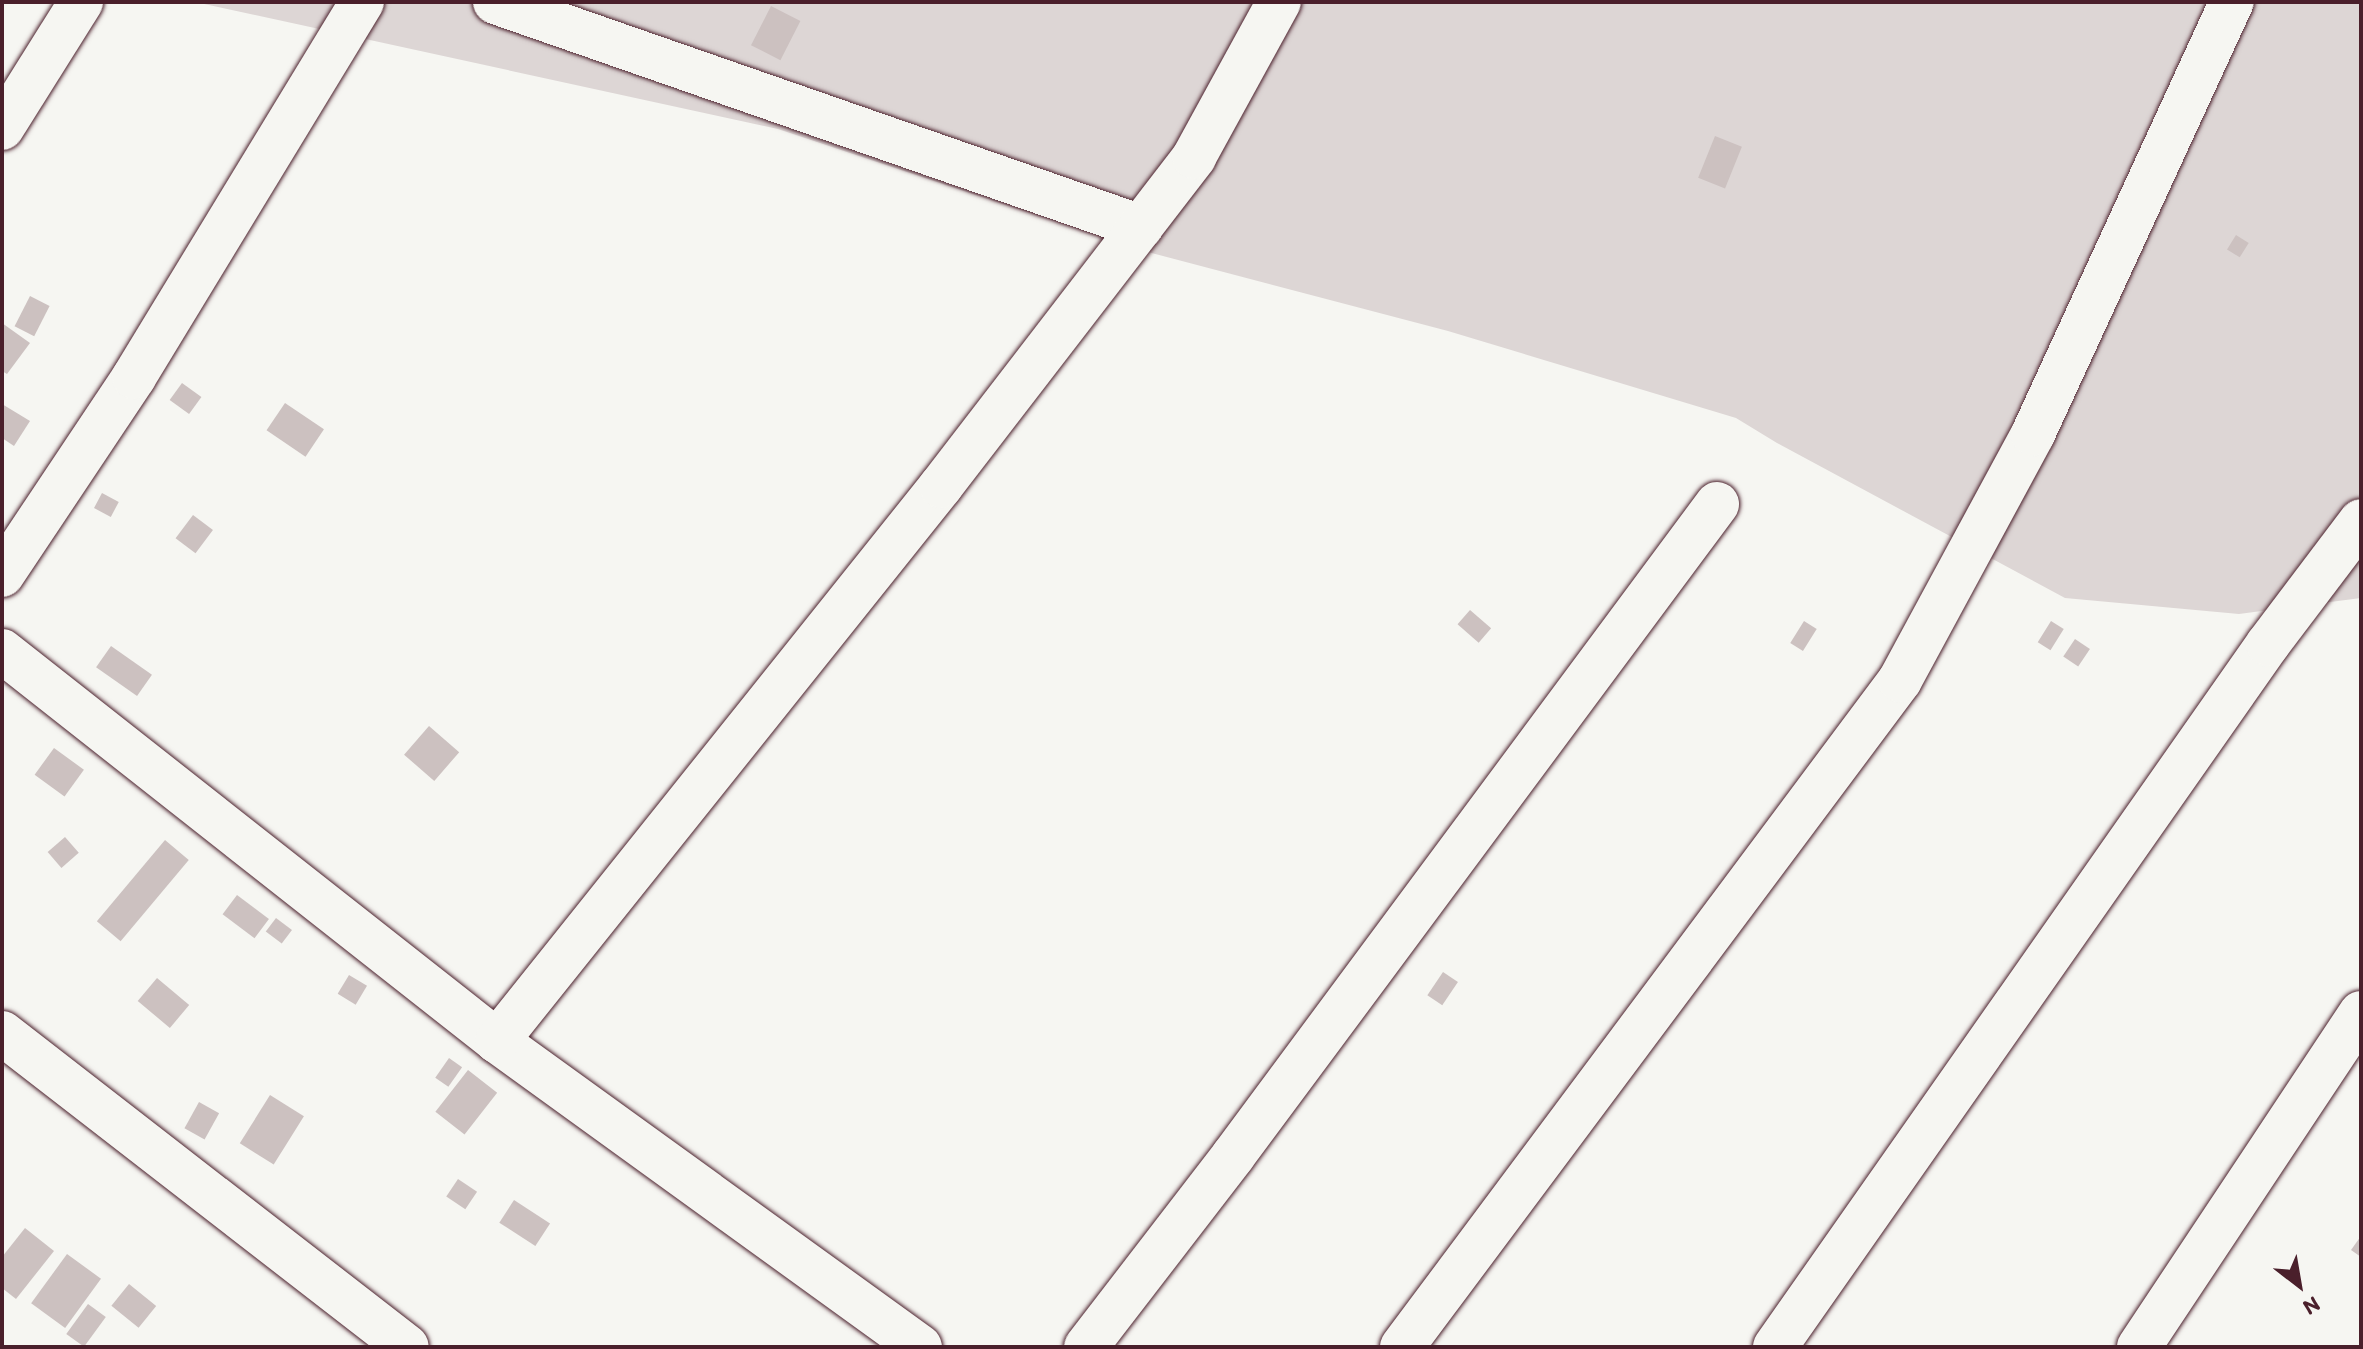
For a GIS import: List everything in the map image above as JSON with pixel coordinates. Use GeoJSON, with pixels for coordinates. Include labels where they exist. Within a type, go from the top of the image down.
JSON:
{"type":"FeatureCollection","features":[{"type":"Feature","properties":{"kind":"street"},"geometry":{"type":"LineString","coordinates":[[2,128],[81,2]]}},
{"type":"Feature","properties":{"kind":"street"},"geometry":{"type":"LineString","coordinates":[[2,575],[134,377],[362,2]]}},
{"type":"Feature","properties":{"kind":"street"},"geometry":{"type":"LineString","coordinates":[[495,2],[1141,227]]}},
{"type":"Feature","properties":{"kind":"street"},"geometry":{"type":"LineString","coordinates":[[497,1041],[941,486],[1194,157],[1279,2]]}},
{"type":"Feature","properties":{"kind":"street"},"geometry":{"type":"LineString","coordinates":[[1402,1347],[1900,680],[2033,434],[2232,2]]}},
{"type":"Feature","properties":{"kind":"street"},"geometry":{"type":"LineString","coordinates":[[1086,1347],[1233,1156],[1717,504]]}},
{"type":"Feature","properties":{"kind":"street"},"geometry":{"type":"LineString","coordinates":[[1775,1347],[2268,644],[2361,521]]}},
{"type":"Feature","properties":{"kind":"street"},"geometry":{"type":"LineString","coordinates":[[2,651],[497,1041],[920,1347]]}},
{"type":"Feature","properties":{"kind":"street"},"geometry":{"type":"LineString","coordinates":[[2139,1347],[2361,1013]]}},
{"type":"Feature","properties":{"kind":"street"},"geometry":{"type":"LineString","coordinates":[[2,1033],[407,1347]]}},
{"type":"Feature","properties":{"kind":"shaded area"},"geometry":{"type":"Polygon","coordinates":[[[195,2],[2361,2],[2361,598],[2239,614],[2065,598],[1736,418],[1448,331],[1144,251],[778,129],[195,2]]]}},
{"type":"Feature","properties":{"kind":"building"},"geometry":{"type":"Polygon","coordinates":[[[771,6],[800,21],[780,60],[751,45],[771,6]]]}},
{"type":"Feature","properties":{"kind":"building"},"geometry":{"type":"Polygon","coordinates":[[[1715,136],[1742,147],[1725,189],[1698,178],[1715,136]]]}},
{"type":"Feature","properties":{"kind":"building"},"geometry":{"type":"Polygon","coordinates":[[[2236,235],[2249,243],[2240,257],[2227,249],[2236,235]]]}},
{"type":"Feature","properties":{"kind":"building"},"geometry":{"type":"Polygon","coordinates":[[[30,296],[50,306],[34,336],[15,326],[30,296]]]}},
{"type":"Feature","properties":{"kind":"building"},"geometry":{"type":"Polygon","coordinates":[[[2,323],[30,343],[7,374],[2,371],[2,323]]]}},
{"type":"Feature","properties":{"kind":"building"},"geometry":{"type":"Polygon","coordinates":[[[182,383],[201,397],[189,414],[170,400],[182,383]]]}},
{"type":"Feature","properties":{"kind":"building"},"geometry":{"type":"Polygon","coordinates":[[[285,403],[324,429],[306,457],[267,430],[285,403]]]}},
{"type":"Feature","properties":{"kind":"building"},"geometry":{"type":"Polygon","coordinates":[[[2,404],[30,421],[14,446],[2,438],[2,404]]]}},
{"type":"Feature","properties":{"kind":"building"},"geometry":{"type":"Polygon","coordinates":[[[102,493],[119,502],[111,517],[94,508],[102,493]]]}},
{"type":"Feature","properties":{"kind":"building"},"geometry":{"type":"Polygon","coordinates":[[[193,515],[213,530],[196,553],[176,538],[193,515]]]}},
{"type":"Feature","properties":{"kind":"building"},"geometry":{"type":"Polygon","coordinates":[[[1470,610],[1491,628],[1479,643],[1458,624],[1470,610]]]}},
{"type":"Feature","properties":{"kind":"building"},"geometry":{"type":"Polygon","coordinates":[[[1804,621],[1817,629],[1803,651],[1790,643],[1804,621]]]}},
{"type":"Feature","properties":{"kind":"building"},"geometry":{"type":"Polygon","coordinates":[[[2051,621],[2064,629],[2050,650],[2038,642],[2051,621]]]}},
{"type":"Feature","properties":{"kind":"building"},"geometry":{"type":"Polygon","coordinates":[[[2075,639],[2090,649],[2078,666],[2063,656],[2075,639]]]}},
{"type":"Feature","properties":{"kind":"building"},"geometry":{"type":"Polygon","coordinates":[[[111,646],[152,675],[137,696],[96,667],[111,646]]]}},
{"type":"Feature","properties":{"kind":"building"},"geometry":{"type":"Polygon","coordinates":[[[429,726],[459,752],[434,781],[404,755],[429,726]]]}},
{"type":"Feature","properties":{"kind":"building"},"geometry":{"type":"Polygon","coordinates":[[[54,748],[84,770],[65,796],[35,775],[54,748]]]}},
{"type":"Feature","properties":{"kind":"building"},"geometry":{"type":"Polygon","coordinates":[[[65,837],[79,853],[61,868],[48,852],[65,837]]]}},
{"type":"Feature","properties":{"kind":"building"},"geometry":{"type":"Polygon","coordinates":[[[165,840],[189,860],[121,941],[97,921],[165,840]]]}},
{"type":"Feature","properties":{"kind":"building"},"geometry":{"type":"Polygon","coordinates":[[[237,895],[269,919],[255,938],[223,914],[237,895]]]}},
{"type":"Feature","properties":{"kind":"building"},"geometry":{"type":"Polygon","coordinates":[[[276,918],[292,930],[282,944],[266,932],[276,918]]]}},
{"type":"Feature","properties":{"kind":"building"},"geometry":{"type":"Polygon","coordinates":[[[1443,972],[1458,982],[1442,1005],[1427,995],[1443,972]]]}},
{"type":"Feature","properties":{"kind":"building"},"geometry":{"type":"Polygon","coordinates":[[[349,975],[367,986],[356,1005],[338,994],[349,975]]]}},
{"type":"Feature","properties":{"kind":"building"},"geometry":{"type":"Polygon","coordinates":[[[157,978],[189,1005],[170,1028],[138,1001],[157,978]]]}},
{"type":"Feature","properties":{"kind":"building"},"geometry":{"type":"Polygon","coordinates":[[[449,1058],[462,1067],[448,1087],[435,1078],[449,1058]]]}},
{"type":"Feature","properties":{"kind":"building"},"geometry":{"type":"Polygon","coordinates":[[[468,1070],[497,1093],[465,1135],[435,1112],[468,1070]]]}},
{"type":"Feature","properties":{"kind":"building"},"geometry":{"type":"Polygon","coordinates":[[[270,1095],[304,1116],[274,1165],[240,1143],[270,1095]]]}},
{"type":"Feature","properties":{"kind":"building"},"geometry":{"type":"Polygon","coordinates":[[[199,1102],[219,1113],[205,1139],[184,1128],[199,1102]]]}},
{"type":"Feature","properties":{"kind":"building"},"geometry":{"type":"Polygon","coordinates":[[[458,1179],[477,1192],[465,1209],[446,1196],[458,1179]]]}},
{"type":"Feature","properties":{"kind":"building"},"geometry":{"type":"Polygon","coordinates":[[[514,1200],[550,1223],[535,1246],[499,1223],[514,1200]]]}},
{"type":"Feature","properties":{"kind":"building"},"geometry":{"type":"Polygon","coordinates":[[[25,1228],[54,1251],[16,1299],[2,1288],[2,1257],[25,1228]]]}},
{"type":"Feature","properties":{"kind":"building"},"geometry":{"type":"Polygon","coordinates":[[[2361,1236],[2361,1257],[2351,1250],[2361,1236]]]}},
{"type":"Feature","properties":{"kind":"building"},"geometry":{"type":"Polygon","coordinates":[[[67,1254],[101,1279],[65,1328],[31,1303],[67,1254]]]}},
{"type":"Feature","properties":{"kind":"building"},"geometry":{"type":"Polygon","coordinates":[[[129,1284],[156,1306],[139,1328],[111,1306],[129,1284]]]}},
{"type":"Feature","properties":{"kind":"building"},"geometry":{"type":"Polygon","coordinates":[[[88,1304],[106,1317],[84,1347],[66,1334],[88,1304]]]}}]}
